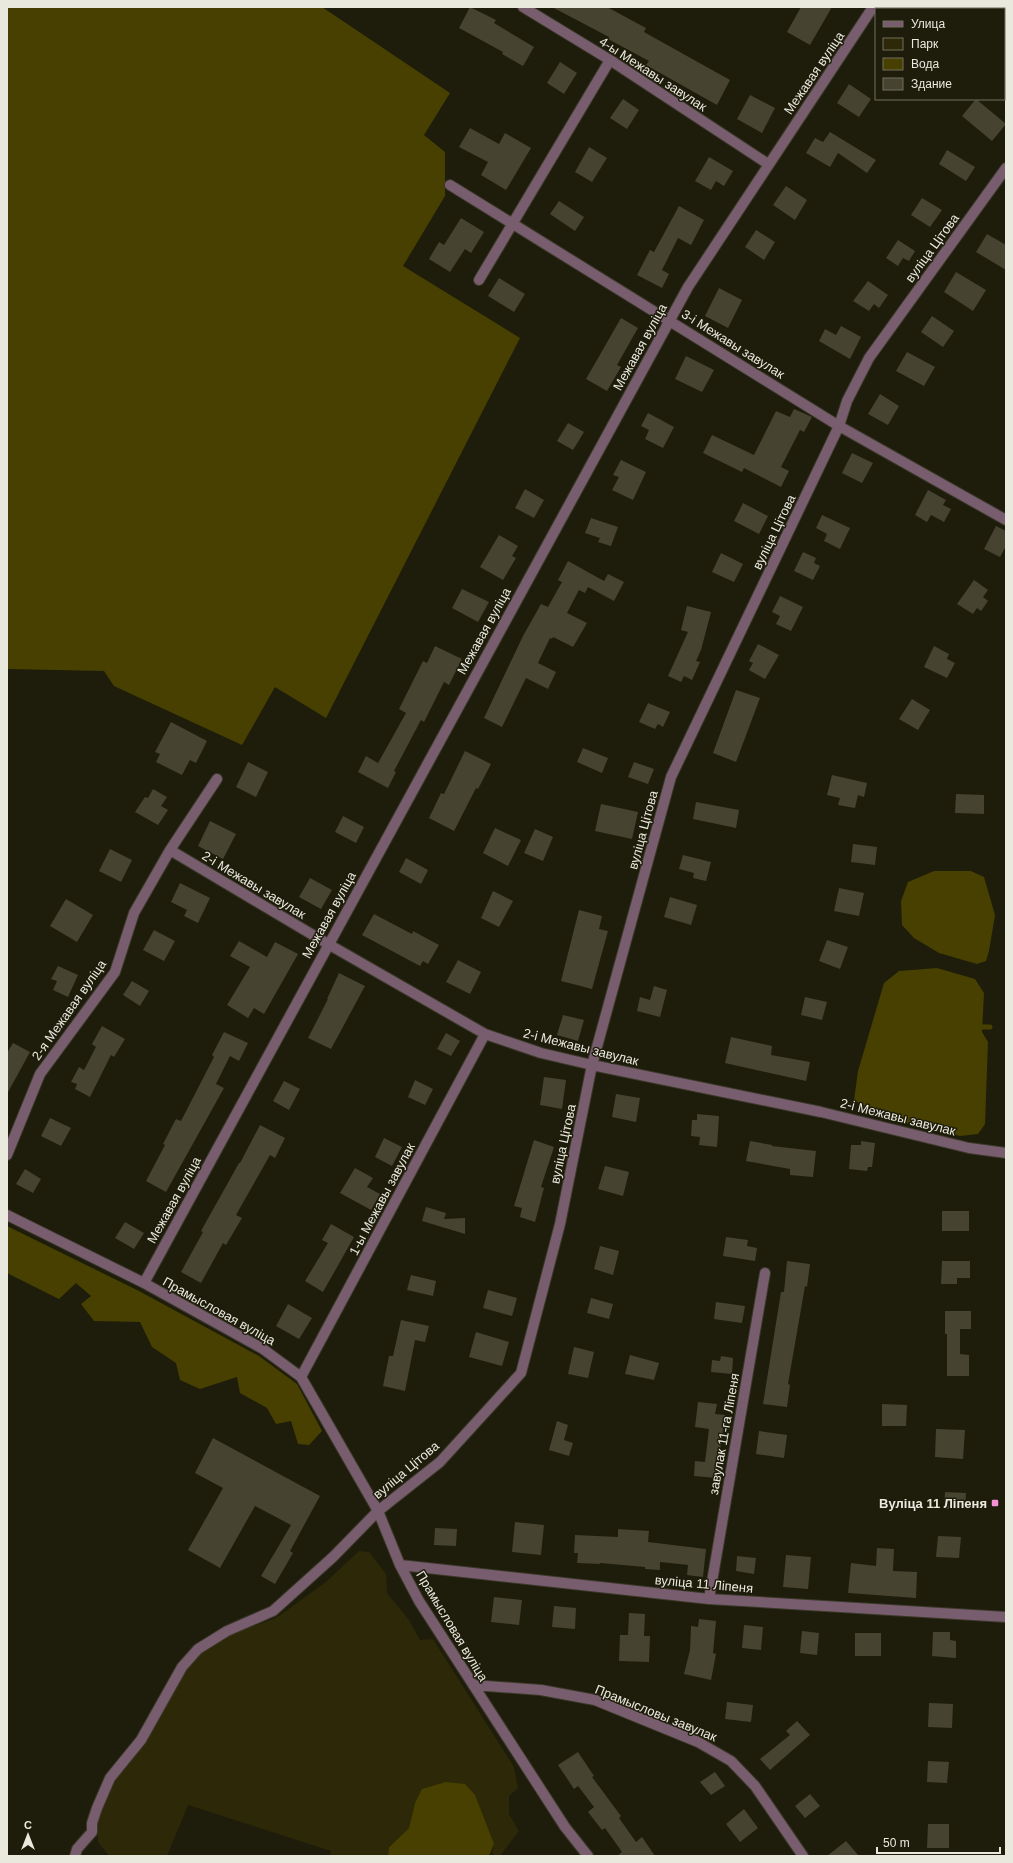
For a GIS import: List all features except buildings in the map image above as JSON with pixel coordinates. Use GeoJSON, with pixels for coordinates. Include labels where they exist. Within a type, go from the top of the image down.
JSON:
{"type":"FeatureCollection","features":[{"type":"Feature","properties":{"kind":"street","name":"4-ы Межавы завулак"},"geometry":{"type":"LineString","coordinates":[[522,7],[610,60],[768,164]]}},
{"type":"Feature","properties":{"kind":"street","name":"Межавая вуліца"},"geometry":{"type":"LineString","coordinates":[[144,1283],[669,320],[688,287],[768,164],[873,7]]}},
{"type":"Feature","properties":{"kind":"street"},"geometry":{"type":"LineString","coordinates":[[479,280],[610,60]]}},
{"type":"Feature","properties":{"kind":"street","name":"вуліца Цітова"},"geometry":{"type":"LineString","coordinates":[[75,1856],[77,1849],[92,1832],[92,1823],[97,1808],[110,1778],[141,1740],[182,1667],[198,1649],[227,1631],[273,1611],[333,1557],[378,1511],[440,1462],[521,1373],[560,1224],[592,1065],[671,777],[839,426],[847,401],[869,358],[1006,168]]}},
{"type":"Feature","properties":{"kind":"street","name":"3-і Межавы завулак"},"geometry":{"type":"LineString","coordinates":[[450,185],[839,426],[1006,520]]}},
{"type":"Feature","properties":{"kind":"street","name":"2-я Межавая вуліца"},"geometry":{"type":"LineString","coordinates":[[7,1155],[40,1074],[116,972],[134,913],[170,850],[217,779]]}},
{"type":"Feature","properties":{"kind":"street","name":"2-і Межавы завулак"},"geometry":{"type":"LineString","coordinates":[[170,850],[328,944],[484,1034],[541,1053],[592,1065],[821,1112],[969,1148],[1006,1153]]}},
{"type":"Feature","properties":{"kind":"street","name":"1-ы Межавы завулак"},"geometry":{"type":"LineString","coordinates":[[302,1378],[484,1034]]}},
{"type":"Feature","properties":{"kind":"street","name":"Прамысловая вуліца"},"geometry":{"type":"LineString","coordinates":[[7,1215],[144,1283],[263,1348],[302,1378],[378,1511],[400,1565],[419,1601],[565,1827],[588,1856]]}},
{"type":"Feature","properties":{"kind":"street","name":"завулак 11-га Ліпеня"},"geometry":{"type":"LineString","coordinates":[[709,1599],[765,1274]]}},
{"type":"Feature","properties":{"kind":"street","name":"вуліца 11 Ліпеня"},"geometry":{"type":"LineString","coordinates":[[400,1565],[709,1599],[1006,1617]]}},
{"type":"Feature","properties":{"kind":"street","name":"Прамысловы завулак"},"geometry":{"type":"LineString","coordinates":[[473,1685],[541,1690],[595,1700],[698,1742],[731,1760],[755,1786],[804,1856]]}},
{"type":"Feature","properties":{"kind":"green space"},"geometry":{"type":"Polygon","coordinates":[[[359,1551],[369,1552],[386,1574],[387,1593],[409,1620],[420,1640],[433,1639],[514,1767],[518,1788],[509,1796],[509,1814],[519,1831],[500,1856],[495,1856],[492,1853],[494,1844],[415,1803],[409,1828],[389,1846],[388,1856],[330,1856],[331,1851],[188,1805],[167,1856],[109,1856],[98,1842],[97,1824],[101,1810],[114,1781],[146,1743],[186,1669],[199,1653],[229,1635],[276,1618],[326,1582],[359,1551]]]}},
{"type":"Feature","properties":{"kind":"shaded area"},"geometry":{"type":"Polygon","coordinates":[[[7,7],[322,7],[450,93],[424,135],[445,152],[445,196],[403,266],[520,338],[326,718],[275,687],[242,745],[114,686],[104,671],[7,669],[7,7]]]}},
{"type":"Feature","properties":{"kind":"shaded area"},"geometry":{"type":"Polygon","coordinates":[[[7,1226],[139,1291],[259,1356],[297,1384],[322,1431],[309,1445],[298,1444],[291,1421],[276,1424],[267,1408],[240,1393],[237,1377],[200,1389],[180,1380],[176,1363],[152,1347],[140,1322],[94,1321],[81,1304],[91,1296],[76,1283],[59,1299],[7,1273],[7,1226]]]}},
{"type":"Feature","properties":{"kind":"water"},"geometry":{"type":"Polygon","coordinates":[[[934,871],[971,871],[984,877],[995,915],[986,961],[977,964],[939,953],[914,938],[902,925],[901,901],[908,882],[934,871]]]}},
{"type":"Feature","properties":{"kind":"water"},"geometry":{"type":"Polygon","coordinates":[[[937,968],[975,979],[984,993],[982,1032],[988,1042],[985,1124],[978,1134],[960,1136],[881,1117],[854,1100],[858,1071],[884,983],[899,971],[937,968]]]}},
{"type":"Feature","properties":{"kind":"water"},"geometry":{"type":"Polygon","coordinates":[[[446,1782],[465,1784],[475,1795],[494,1844],[489,1856],[388,1856],[389,1847],[409,1828],[415,1803],[422,1789],[446,1782]]]}},
{"type":"Feature","properties":{"kind":"waterway"},"geometry":{"type":"LineString","coordinates":[[982,1027],[990,1027]]}},
{"type":"Feature","properties":{"kind":"place","name":"Вуліца 11 Ліпеня"},"geometry":{"type":"Point","coordinates":[995,1503]}}]}
